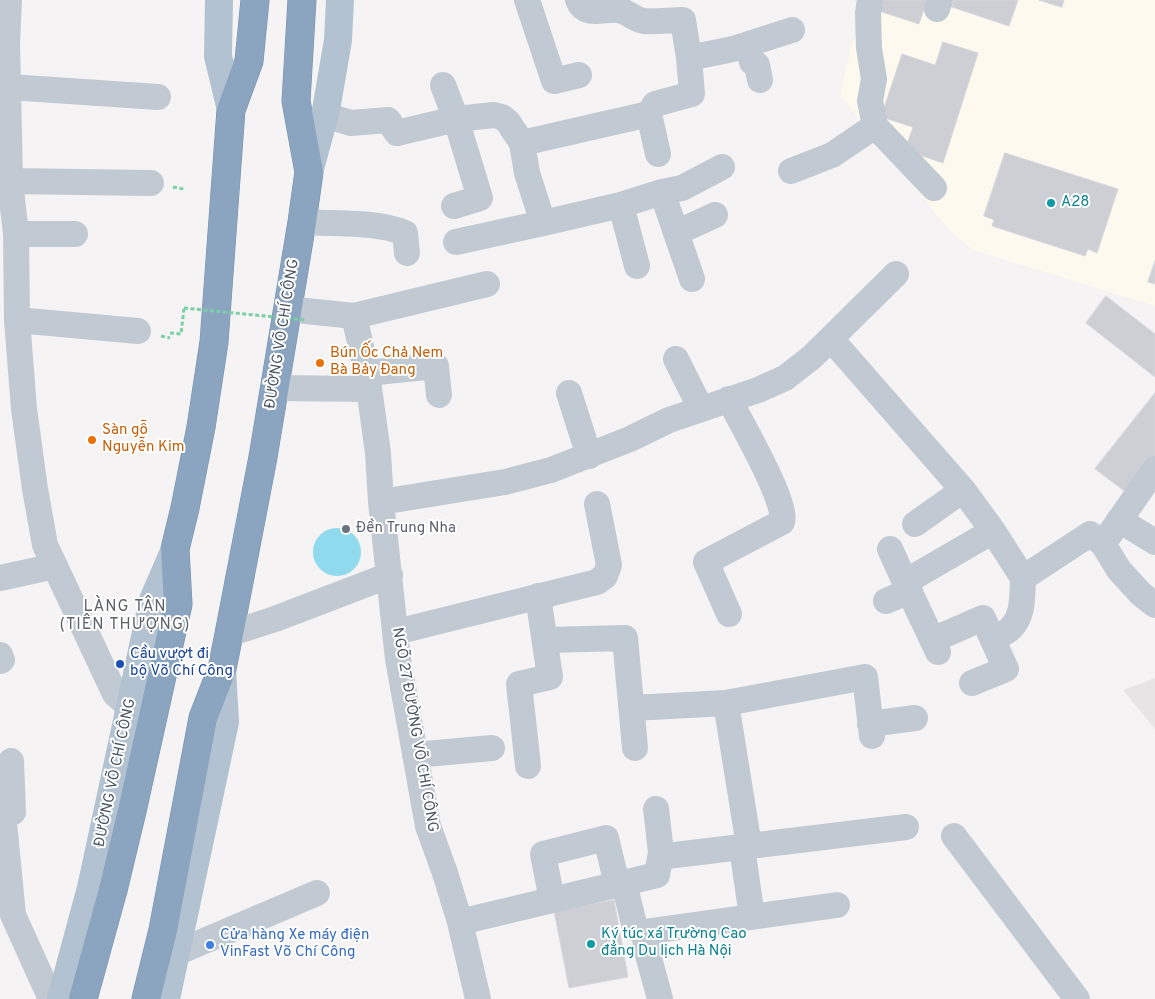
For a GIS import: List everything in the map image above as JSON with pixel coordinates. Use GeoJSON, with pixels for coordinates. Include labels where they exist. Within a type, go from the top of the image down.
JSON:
{"type":"FeatureCollection","features":[{"type":"Feature","properties":{"kind":"highway","name":"ĐƯỜNG VÕ CHÍ CÔNG"},"geometry":{"type":"LineString","coordinates":[[82,999],[126,837],[178,604],[175,549],[201,427],[214,342],[230,110],[249,61],[255,0]]}},
{"type":"Feature","properties":{"kind":"highway"},"geometry":{"type":"LineString","coordinates":[[302,0],[296,100],[309,172]]}},
{"type":"Feature","properties":{"kind":"highway","name":"ĐƯỜNG VÕ CHÍ CÔNG"},"geometry":{"type":"LineString","coordinates":[[146,999],[163,930],[203,718],[222,669],[263,457],[274,388],[296,314],[302,222],[309,172]]}},
{"type":"Feature","properties":{"kind":"main road"},"geometry":{"type":"LineString","coordinates":[[219,0],[218,56],[230,110]]}},
{"type":"Feature","properties":{"kind":"main road","name":"ĐƯỜNG VÕ CHÍ CÔNG"},"geometry":{"type":"LineString","coordinates":[[309,172],[324,115],[338,40],[340,0]]}},
{"type":"Feature","properties":{"kind":"main road","name":"ĐƯỜNG VÕ CHÍ CÔNG"},"geometry":{"type":"LineString","coordinates":[[60,999],[91,888],[123,701],[154,600],[175,549]]}},
{"type":"Feature","properties":{"kind":"main road","name":"ĐƯỜNG VÕ CHÍ CÔNG"},"geometry":{"type":"LineString","coordinates":[[166,999],[225,722],[222,669]]}},
{"type":"Feature","properties":{"kind":"lane"},"geometry":{"type":"LineString","coordinates":[[9,0],[4,44],[8,87],[5,182],[16,234],[8,266],[17,320],[10,368],[24,409],[45,545],[123,701]]}},
{"type":"Feature","properties":{"kind":"lane"},"geometry":{"type":"LineString","coordinates":[[527,0],[554,81],[579,75]]}},
{"type":"Feature","properties":{"kind":"lane"},"geometry":{"type":"LineString","coordinates":[[578,0],[580,6],[587,10],[598,12],[619,10],[643,21],[683,20],[692,94],[654,104],[649,114],[658,154]]}},
{"type":"Feature","properties":{"kind":"lane"},"geometry":{"type":"LineString","coordinates":[[870,0],[868,13],[869,48],[874,80],[870,101],[875,126],[934,188]]}},
{"type":"Feature","properties":{"kind":"lane"},"geometry":{"type":"LineString","coordinates":[[689,58],[748,45],[792,30]]}},
{"type":"Feature","properties":{"kind":"lane"},"geometry":{"type":"LineString","coordinates":[[748,45],[752,62],[756,65],[760,80]]}},
{"type":"Feature","properties":{"kind":"lane"},"geometry":{"type":"LineString","coordinates":[[443,85],[456,119],[480,198],[454,206]]}},
{"type":"Feature","properties":{"kind":"lane"},"geometry":{"type":"LineString","coordinates":[[8,87],[158,97]]}},
{"type":"Feature","properties":{"kind":"lane"},"geometry":{"type":"LineString","coordinates":[[522,144],[649,114]]}},
{"type":"Feature","properties":{"kind":"lane"},"geometry":{"type":"LineString","coordinates":[[324,115],[351,123],[388,120],[397,134],[456,119],[502,117],[508,122],[522,144],[527,173],[543,223]]}},
{"type":"Feature","properties":{"kind":"lane"},"geometry":{"type":"LineString","coordinates":[[791,171],[832,155],[875,126]]}},
{"type":"Feature","properties":{"kind":"lane"},"geometry":{"type":"LineString","coordinates":[[456,242],[621,205],[662,192],[682,188],[722,167]]}},
{"type":"Feature","properties":{"kind":"lane"},"geometry":{"type":"LineString","coordinates":[[5,182],[151,183]]}},
{"type":"Feature","properties":{"kind":"lane"},"geometry":{"type":"LineString","coordinates":[[662,192],[692,279]]}},
{"type":"Feature","properties":{"kind":"lane"},"geometry":{"type":"LineString","coordinates":[[621,205],[637,266]]}},
{"type":"Feature","properties":{"kind":"lane"},"geometry":{"type":"LineString","coordinates":[[676,232],[715,215]]}},
{"type":"Feature","properties":{"kind":"lane"},"geometry":{"type":"LineString","coordinates":[[302,222],[377,226],[394,229],[405,233],[407,253]]}},
{"type":"Feature","properties":{"kind":"lane"},"geometry":{"type":"LineString","coordinates":[[16,234],[76,234]]}},
{"type":"Feature","properties":{"kind":"lane"},"geometry":{"type":"LineString","coordinates":[[354,316],[368,381],[378,454],[381,502],[505,482],[551,470],[589,456],[670,420],[758,390],[785,378],[812,357],[896,274]]}},
{"type":"Feature","properties":{"kind":"lane"},"geometry":{"type":"LineString","coordinates":[[296,314],[354,316],[487,284]]}},
{"type":"Feature","properties":{"kind":"lane"},"geometry":{"type":"LineString","coordinates":[[17,320],[138,331]]}},
{"type":"Feature","properties":{"kind":"lane"},"geometry":{"type":"LineString","coordinates":[[831,338],[963,490],[993,531],[1023,578],[1022,604],[1019,616],[1010,629],[993,638]]}},
{"type":"Feature","properties":{"kind":"lane"},"geometry":{"type":"LineString","coordinates":[[676,359],[701,409]]}},
{"type":"Feature","properties":{"kind":"lane"},"geometry":{"type":"LineString","coordinates":[[274,388],[368,381],[436,366],[439,395]]}},
{"type":"Feature","properties":{"kind":"lane"},"geometry":{"type":"LineString","coordinates":[[569,393],[589,456]]}},
{"type":"Feature","properties":{"kind":"lane"},"geometry":{"type":"LineString","coordinates":[[728,399],[777,495],[784,517],[782,522],[706,562],[729,614]]}},
{"type":"Feature","properties":{"kind":"lane"},"geometry":{"type":"LineString","coordinates":[[1103,544],[1155,469]]}},
{"type":"Feature","properties":{"kind":"lane"},"geometry":{"type":"LineString","coordinates":[[915,524],[963,490]]}},
{"type":"Feature","properties":{"kind":"lane","name":"NGÕ 27 ĐƯỜNG VÕ CHÍ CÔNG"},"geometry":{"type":"LineString","coordinates":[[381,502],[398,659],[428,826],[460,922],[478,999]]}},
{"type":"Feature","properties":{"kind":"lane"},"geometry":{"type":"LineString","coordinates":[[396,632],[597,582],[608,571],[609,565],[597,504]]}},
{"type":"Feature","properties":{"kind":"lane"},"geometry":{"type":"LineString","coordinates":[[1119,520],[1153,536]]}},
{"type":"Feature","properties":{"kind":"lane"},"geometry":{"type":"LineString","coordinates":[[886,601],[993,531]]}},
{"type":"Feature","properties":{"kind":"lane"},"geometry":{"type":"LineString","coordinates":[[1023,578],[1090,534],[1103,544],[1119,570],[1141,594],[1155,605]]}},
{"type":"Feature","properties":{"kind":"lane"},"geometry":{"type":"LineString","coordinates":[[890,549],[908,586],[941,643],[983,618],[1006,668],[972,683]]}},
{"type":"Feature","properties":{"kind":"lane"},"geometry":{"type":"LineString","coordinates":[[0,578],[54,566]]}},
{"type":"Feature","properties":{"kind":"lane"},"geometry":{"type":"LineString","coordinates":[[229,634],[275,619],[390,575]]}},
{"type":"Feature","properties":{"kind":"lane"},"geometry":{"type":"LineString","coordinates":[[528,766],[519,684],[550,677],[538,596]]}},
{"type":"Feature","properties":{"kind":"lane"},"geometry":{"type":"LineString","coordinates":[[546,640],[625,638],[636,748]]}},
{"type":"Feature","properties":{"kind":"lane"},"geometry":{"type":"LineString","coordinates":[[0,655],[2,660],[0,661]]}},
{"type":"Feature","properties":{"kind":"lane"},"geometry":{"type":"LineString","coordinates":[[632,708],[726,703],[864,676],[871,730],[915,718]]}},
{"type":"Feature","properties":{"kind":"lane"},"geometry":{"type":"LineString","coordinates":[[726,703],[745,846],[752,917]]}},
{"type":"Feature","properties":{"kind":"lane"},"geometry":{"type":"LineString","coordinates":[[416,755],[492,748]]}},
{"type":"Feature","properties":{"kind":"lane"},"geometry":{"type":"LineString","coordinates":[[11,761],[13,812],[2,812],[13,915],[51,999]]}},
{"type":"Feature","properties":{"kind":"lane"},"geometry":{"type":"LineString","coordinates":[[460,922],[656,875],[662,852],[656,809]]}},
{"type":"Feature","properties":{"kind":"lane"},"geometry":{"type":"LineString","coordinates":[[662,852],[664,856],[667,856],[906,827]]}},
{"type":"Feature","properties":{"kind":"lane"},"geometry":{"type":"LineString","coordinates":[[954,836],[1077,999]]}},
{"type":"Feature","properties":{"kind":"lane"},"geometry":{"type":"LineString","coordinates":[[552,900],[543,854],[606,838],[635,928],[644,932],[837,905]]}},
{"type":"Feature","properties":{"kind":"lane"},"geometry":{"type":"LineString","coordinates":[[176,953],[317,893]]}},
{"type":"Feature","properties":{"kind":"lane"},"geometry":{"type":"LineString","coordinates":[[644,932],[660,999]]}},
{"type":"Feature","properties":{"kind":"path"},"geometry":{"type":"LineString","coordinates":[[170,333],[181,334],[184,308],[296,314]]}},
{"type":"Feature","properties":{"kind":"shaded area"},"geometry":{"type":"Polygon","coordinates":[[[879,0],[1155,0],[1155,306],[973,250],[948,229],[840,95],[852,43],[876,10],[879,0]]]}},
{"type":"Feature","properties":{"kind":"shaded area"},"geometry":{"type":"Polygon","coordinates":[[[1155,678],[1155,729],[1123,690],[1155,678]]]}},
{"type":"Feature","properties":{"kind":"water"},"geometry":{"type":"Polygon","coordinates":[[[337,528],[346,530],[354,535],[359,543],[361,552],[359,561],[354,569],[346,574],[337,576],[328,574],[320,569],[315,561],[313,552],[315,543],[320,535],[328,530],[337,528]]]}},
{"type":"Feature","properties":{"kind":"building"},"geometry":{"type":"Polygon","coordinates":[[[879,0],[927,0],[919,24],[876,10],[879,0]]]}},
{"type":"Feature","properties":{"kind":"building"},"geometry":{"type":"Polygon","coordinates":[[[954,0],[1018,0],[1009,26],[952,7],[954,0]]]}},
{"type":"Feature","properties":{"kind":"building"},"geometry":{"type":"Polygon","coordinates":[[[1039,0],[1064,0],[1062,7],[1039,0]]]}},
{"type":"Feature","properties":{"kind":"building"},"geometry":{"type":"Polygon","coordinates":[[[943,42],[978,53],[943,163],[905,150],[913,127],[881,117],[902,54],[935,65],[943,42]]]}},
{"type":"Feature","properties":{"kind":"building","name":"A28"},"geometry":{"type":"Polygon","coordinates":[[[1005,153],[1118,189],[1097,253],[1088,249],[1085,256],[992,226],[994,220],[984,216],[1005,153]]]}},
{"type":"Feature","properties":{"kind":"building"},"geometry":{"type":"Polygon","coordinates":[[[1155,261],[1155,284],[1148,282],[1155,261]]]}},
{"type":"Feature","properties":{"kind":"building"},"geometry":{"type":"Polygon","coordinates":[[[1106,296],[1155,334],[1155,377],[1086,323],[1106,296]]]}},
{"type":"Feature","properties":{"kind":"building"},"geometry":{"type":"Polygon","coordinates":[[[1155,393],[1155,458],[1127,493],[1095,469],[1155,393]]]}},
{"type":"Feature","properties":{"kind":"building","name":"Ký túc xá Trường Cao đẳng Du lịch Hà Nội"},"geometry":{"type":"Polygon","coordinates":[[[614,900],[628,977],[569,988],[554,911],[614,900]]]}},
{"type":"Feature","properties":{"kind":"place","name":"A28"},"geometry":{"type":"Point","coordinates":[1051,203]}},
{"type":"Feature","properties":{"kind":"place","name":"Bún Ốc Chả Nem Bà Bảy Đang"},"geometry":{"type":"Point","coordinates":[320,363]}},
{"type":"Feature","properties":{"kind":"place","name":"Sàn gỗ Nguyễn Kim"},"geometry":{"type":"Point","coordinates":[92,440]}},
{"type":"Feature","properties":{"kind":"place","name":"Đền Trung Nha"},"geometry":{"type":"Point","coordinates":[346,529]}},
{"type":"Feature","properties":{"kind":"place","name":"Cầu vượt đi bộ Võ Chí Công"},"geometry":{"type":"Point","coordinates":[120,664]}},
{"type":"Feature","properties":{"kind":"place","name":"Ký túc xá Trường Cao đẳng Du lịch Hà Nội"},"geometry":{"type":"Point","coordinates":[591,944]}},
{"type":"Feature","properties":{"kind":"place","name":"Cửa hàng Xe máy điện VinFast Võ Chí Công"},"geometry":{"type":"Point","coordinates":[210,945]}},
{"type":"Feature","properties":{"kind":"district","name":"LÀNG TÂN (TIÊN THƯỢNG)"},"geometry":{"type":"Point","coordinates":[125,617]}}]}
